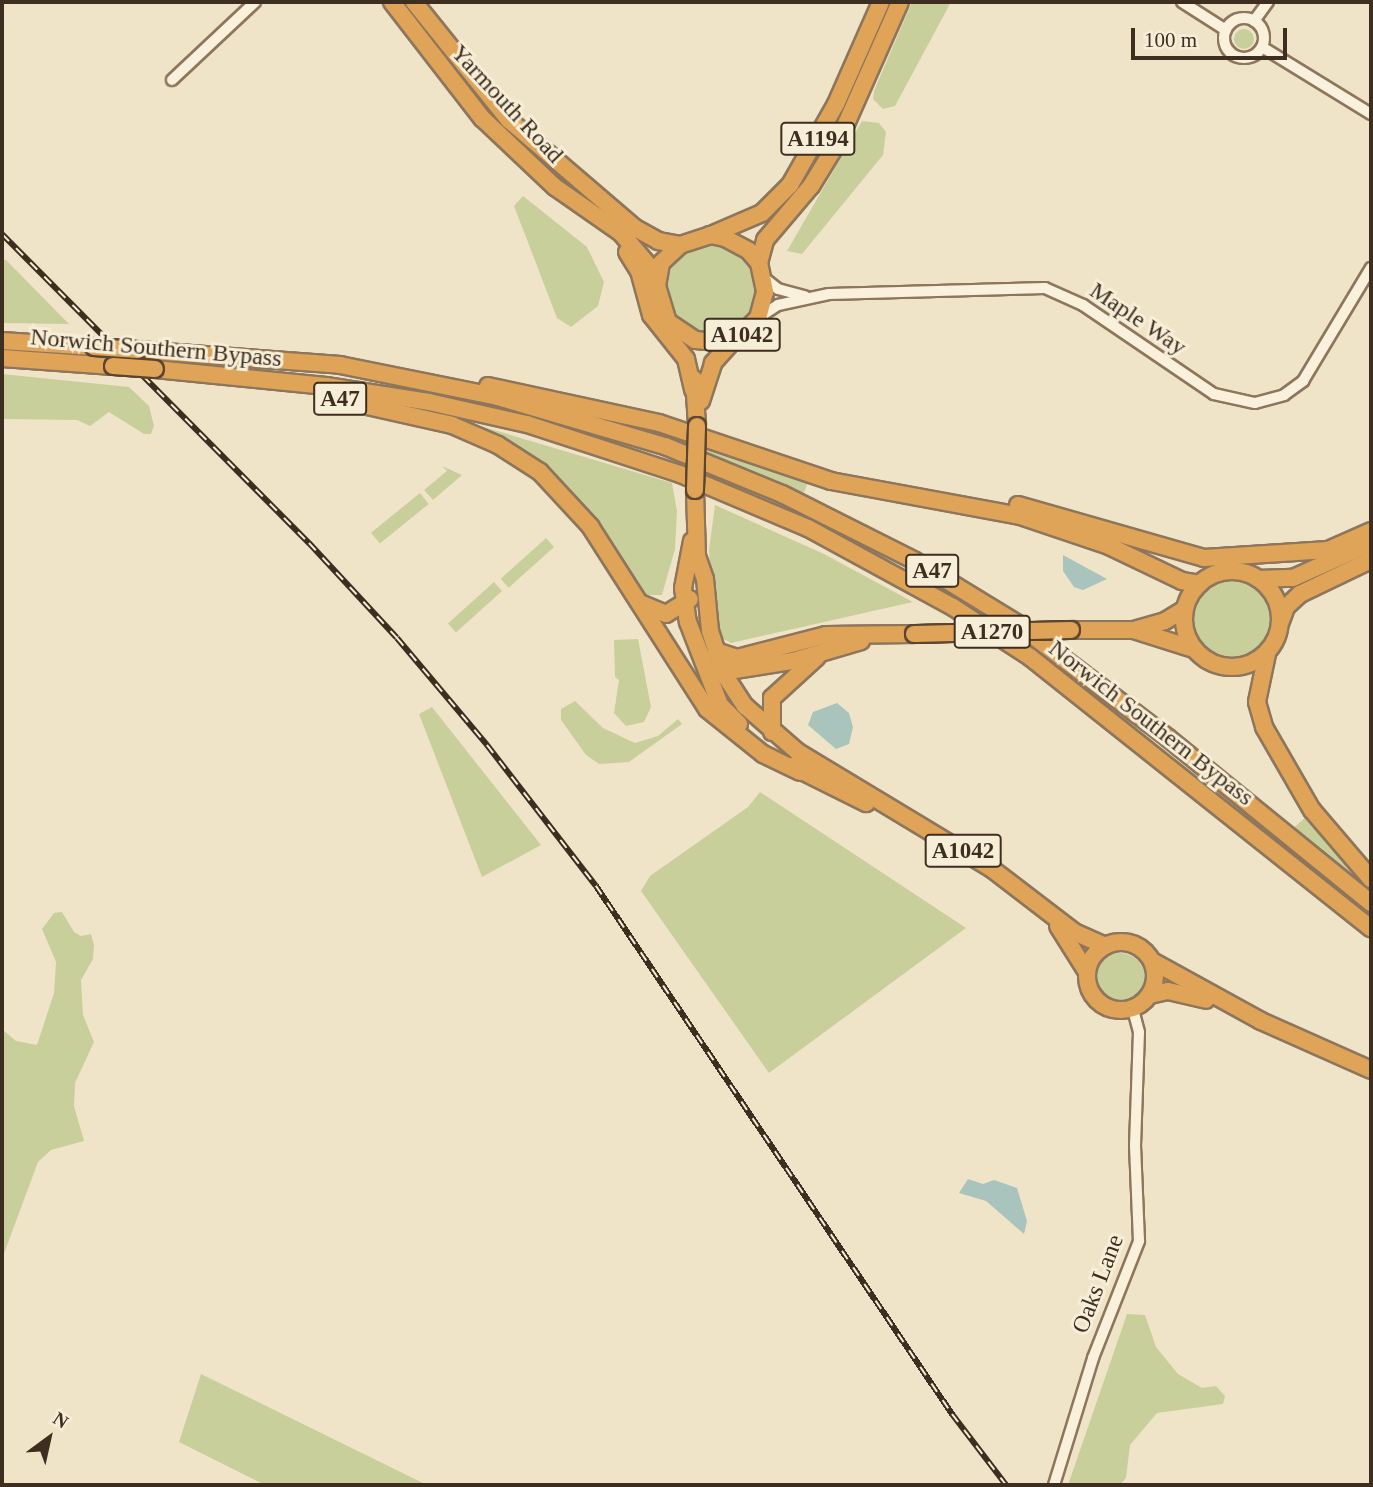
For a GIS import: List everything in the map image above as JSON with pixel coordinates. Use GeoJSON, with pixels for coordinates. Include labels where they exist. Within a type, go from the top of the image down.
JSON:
{"type":"FeatureCollection","features":[{"type":"Feature","properties":{"kind":"highway","name":"Yarmouth Road"},"geometry":{"type":"LineString","coordinates":[[392,2],[473,107],[555,187],[630,243],[649,265],[663,314],[686,337],[695,360],[693,390],[697,415],[697,556],[705,579],[722,683],[733,719],[800,772],[904,818]]}},
{"type":"Feature","properties":{"kind":"highway","name":"Yarmouth Road"},"geometry":{"type":"LineString","coordinates":[[414,2],[475,83],[526,136],[635,228],[658,241],[680,245]]}},
{"type":"Feature","properties":{"kind":"highway","name":"A1194"},"geometry":{"type":"LineString","coordinates":[[710,235],[762,213],[790,185],[836,104],[881,2]]}},
{"type":"Feature","properties":{"kind":"highway","name":"A1194"},"geometry":{"type":"LineString","coordinates":[[761,270],[765,240],[804,196],[838,142],[901,2]]}},
{"type":"Feature","properties":{"kind":"highway"},"geometry":{"type":"LineString","coordinates":[[555,187],[633,260],[651,315],[686,359],[693,390]]}},
{"type":"Feature","properties":{"kind":"highway"},"geometry":{"type":"LineString","coordinates":[[657,286],[661,263],[680,245],[710,235],[738,243],[761,270]]}},
{"type":"Feature","properties":{"kind":"highway","name":"A1042"},"geometry":{"type":"LineString","coordinates":[[758,318],[765,292],[761,270]]}},
{"type":"Feature","properties":{"kind":"highway","name":"Yarmouth Road"},"geometry":{"type":"LineString","coordinates":[[697,415],[708,372],[734,340],[758,318]]}},
{"type":"Feature","properties":{"kind":"highway","name":"A1042"},"geometry":{"type":"LineString","coordinates":[[686,337],[706,343],[734,340]]}},
{"type":"Feature","properties":{"kind":"highway","name":"Norwich Southern Bypass"},"geometry":{"type":"LineString","coordinates":[[2,341],[340,365],[541,407],[666,446],[782,494],[895,550],[1016,624],[1093,679],[1371,903]]}},
{"type":"Feature","properties":{"kind":"highway","name":"Norwich Southern Bypass"},"geometry":{"type":"LineString","coordinates":[[2,358],[205,373],[416,400],[527,424],[680,474],[808,528],[941,600],[1030,657],[1371,928]]}},
{"type":"Feature","properties":{"kind":"highway","name":"A47"},"geometry":{"type":"LineString","coordinates":[[205,373],[389,408],[452,425],[498,445],[566,496],[634,598]]}},
{"type":"Feature","properties":{"kind":"highway","name":"A47"},"geometry":{"type":"LineString","coordinates":[[419,380],[512,388],[614,412],[780,467],[879,490],[1020,516],[1099,542],[1182,581],[1200,584]]}},
{"type":"Feature","properties":{"kind":"highway","name":"A47"},"geometry":{"type":"LineString","coordinates":[[879,490],[1000,501],[1204,558],[1328,550],[1371,531]]}},
{"type":"Feature","properties":{"kind":"highway","name":"Yarmouth Road"},"geometry":{"type":"LineString","coordinates":[[695,532],[685,566],[685,606],[702,664],[772,732],[904,818],[992,869],[1048,913],[1105,946]]}},
{"type":"Feature","properties":{"kind":"highway"},"geometry":{"type":"LineString","coordinates":[[1267,654],[1252,663],[1227,667],[1194,649],[1186,630],[1185,609],[1200,584],[1228,572],[1258,579],[1302,575],[1371,543]]}},
{"type":"Feature","properties":{"kind":"highway"},"geometry":{"type":"LineString","coordinates":[[634,598],[656,613],[685,606],[692,594],[697,556]]}},
{"type":"Feature","properties":{"kind":"highway"},"geometry":{"type":"LineString","coordinates":[[1371,560],[1300,594],[1286,607],[1267,654],[1257,702],[1264,727],[1312,810],[1371,879]]}},
{"type":"Feature","properties":{"kind":"highway"},"geometry":{"type":"LineString","coordinates":[[1258,579],[1274,598],[1280,622]]}},
{"type":"Feature","properties":{"kind":"highway"},"geometry":{"type":"LineString","coordinates":[[634,598],[707,709],[763,754],[800,772]]}},
{"type":"Feature","properties":{"kind":"highway","name":"A1270"},"geometry":{"type":"LineString","coordinates":[[737,659],[826,635],[1134,629],[1164,621],[1185,609]]}},
{"type":"Feature","properties":{"kind":"highway","name":"A1270"},"geometry":{"type":"LineString","coordinates":[[1134,629],[1194,649]]}},
{"type":"Feature","properties":{"kind":"highway","name":"A1270"},"geometry":{"type":"LineString","coordinates":[[722,683],[824,650],[881,636]]}},
{"type":"Feature","properties":{"kind":"highway"},"geometry":{"type":"LineString","coordinates":[[772,732],[772,698],[824,650]]}},
{"type":"Feature","properties":{"kind":"highway"},"geometry":{"type":"LineString","coordinates":[[678,667],[722,683],[737,659],[716,651]]}},
{"type":"Feature","properties":{"kind":"highway","name":"Yarmouth Road"},"geometry":{"type":"LineString","coordinates":[[1048,913],[1087,972]]}},
{"type":"Feature","properties":{"kind":"highway"},"geometry":{"type":"LineString","coordinates":[[1152,961],[1155,975],[1150,995],[1133,1009],[1121,1011],[1098,1001],[1087,972],[1105,946],[1135,944],[1152,961],[1261,1020],[1371,1070]]}},
{"type":"Feature","properties":{"kind":"highway"},"geometry":{"type":"LineString","coordinates":[[1150,995],[1190,995],[1261,1020]]}},
{"type":"Feature","properties":{"kind":"street"},"geometry":{"type":"LineString","coordinates":[[172,79],[255,2]]}},
{"type":"Feature","properties":{"kind":"street"},"geometry":{"type":"LineString","coordinates":[[1182,2],[1226,30]]}},
{"type":"Feature","properties":{"kind":"street"},"geometry":{"type":"LineString","coordinates":[[1254,21],[1268,2]]}},
{"type":"Feature","properties":{"kind":"street"},"geometry":{"type":"LineString","coordinates":[[1239,19],[1254,21],[1263,34],[1262,47],[1252,56],[1238,58],[1227,50],[1226,30],[1239,19]]}},
{"type":"Feature","properties":{"kind":"street"},"geometry":{"type":"LineString","coordinates":[[1262,47],[1371,114]]}},
{"type":"Feature","properties":{"kind":"street","name":"Maple Way"},"geometry":{"type":"LineString","coordinates":[[758,318],[770,308],[807,297],[1045,288],[1076,301],[1214,394],[1255,403],[1284,395],[1307,375],[1371,268]]}},
{"type":"Feature","properties":{"kind":"street","name":"Maple Way"},"geometry":{"type":"LineString","coordinates":[[761,270],[778,289],[807,297]]}},
{"type":"Feature","properties":{"kind":"street","name":"Oaks Lane"},"geometry":{"type":"LineString","coordinates":[[1054,1485],[1093,1357],[1139,1241],[1135,1146],[1139,1032],[1133,1009]]}},
{"type":"Feature","properties":{"kind":"green space"},"geometry":{"type":"Polygon","coordinates":[[[912,2],[951,2],[895,106],[883,109],[873,99],[874,91],[912,2]]]}},
{"type":"Feature","properties":{"kind":"green space"},"geometry":{"type":"Polygon","coordinates":[[[1244,29],[1251,32],[1254,39],[1251,46],[1244,49],[1237,46],[1234,39],[1237,32],[1244,29]]]}},
{"type":"Feature","properties":{"kind":"green space"},"geometry":{"type":"Polygon","coordinates":[[[862,121],[879,123],[886,132],[883,155],[802,254],[787,251],[862,121]]]}},
{"type":"Feature","properties":{"kind":"green space"},"geometry":{"type":"Polygon","coordinates":[[[523,196],[587,247],[604,282],[598,306],[571,327],[557,318],[514,206],[523,196]]]}},
{"type":"Feature","properties":{"kind":"green space"},"geometry":{"type":"Polygon","coordinates":[[[711,244],[737,252],[749,264],[757,290],[749,316],[737,328],[711,336],[685,328],[673,316],[665,290],[673,264],[685,252],[711,244]]]}},
{"type":"Feature","properties":{"kind":"green space"},"geometry":{"type":"Polygon","coordinates":[[[2,260],[6,260],[69,324],[2,323],[2,260]]]}},
{"type":"Feature","properties":{"kind":"green space"},"geometry":{"type":"Polygon","coordinates":[[[2,374],[129,387],[149,406],[154,426],[151,434],[144,434],[109,412],[90,426],[77,420],[2,419],[2,374]]]}},
{"type":"Feature","properties":{"kind":"green space"},"geometry":{"type":"Polygon","coordinates":[[[618,417],[808,482],[804,493],[721,458],[616,421],[618,417]]]}},
{"type":"Feature","properties":{"kind":"green space"},"geometry":{"type":"Polygon","coordinates":[[[474,424],[672,483],[677,511],[675,549],[662,595],[645,595],[604,532],[473,429],[474,424]]]}},
{"type":"Feature","properties":{"kind":"green space"},"geometry":{"type":"Polygon","coordinates":[[[442,466],[462,475],[433,500],[424,490],[447,471],[442,466]]]}},
{"type":"Feature","properties":{"kind":"green space"},"geometry":{"type":"Polygon","coordinates":[[[420,493],[429,504],[380,544],[371,533],[420,493]]]}},
{"type":"Feature","properties":{"kind":"green space"},"geometry":{"type":"Polygon","coordinates":[[[715,505],[824,554],[913,602],[731,643],[718,636],[712,615],[709,550],[715,505]]]}},
{"type":"Feature","properties":{"kind":"green space"},"geometry":{"type":"Polygon","coordinates":[[[546,538],[554,547],[509,588],[501,579],[546,538]]]}},
{"type":"Feature","properties":{"kind":"green space"},"geometry":{"type":"Polygon","coordinates":[[[1233,581],[1248,584],[1261,592],[1269,605],[1272,620],[1269,635],[1261,648],[1248,656],[1233,659],[1218,656],[1205,648],[1197,635],[1194,620],[1197,605],[1205,592],[1218,584],[1233,581]]]}},
{"type":"Feature","properties":{"kind":"green space"},"geometry":{"type":"Polygon","coordinates":[[[494,582],[502,591],[456,632],[448,623],[494,582]]]}},
{"type":"Feature","properties":{"kind":"green space"},"geometry":{"type":"Polygon","coordinates":[[[638,639],[651,707],[644,722],[626,726],[614,713],[619,680],[615,677],[614,640],[638,639]]]}},
{"type":"Feature","properties":{"kind":"green space"},"geometry":{"type":"Polygon","coordinates":[[[575,701],[603,728],[635,743],[658,736],[678,719],[682,724],[629,762],[599,764],[586,755],[561,720],[561,709],[575,701]]]}},
{"type":"Feature","properties":{"kind":"green space"},"geometry":{"type":"Polygon","coordinates":[[[432,707],[541,845],[482,877],[419,714],[432,707]]]}},
{"type":"Feature","properties":{"kind":"green space"},"geometry":{"type":"Polygon","coordinates":[[[760,792],[966,928],[769,1073],[641,891],[650,876],[748,807],[760,792]]]}},
{"type":"Feature","properties":{"kind":"green space"},"geometry":{"type":"Polygon","coordinates":[[[1307,816],[1371,890],[1371,896],[1291,830],[1307,816]]]}},
{"type":"Feature","properties":{"kind":"green space"},"geometry":{"type":"Polygon","coordinates":[[[62,912],[74,932],[81,936],[91,934],[94,945],[93,959],[81,980],[83,1015],[94,1042],[75,1083],[74,1106],[84,1141],[51,1150],[38,1162],[2,1259],[2,1029],[16,1041],[37,1045],[54,993],[56,962],[42,929],[54,913],[62,912]]]}},
{"type":"Feature","properties":{"kind":"green space"},"geometry":{"type":"Polygon","coordinates":[[[1110,954],[1130,954],[1144,968],[1144,988],[1130,1002],[1110,1002],[1096,988],[1096,968],[1110,954]]]}},
{"type":"Feature","properties":{"kind":"green space"},"geometry":{"type":"Polygon","coordinates":[[[1127,1314],[1145,1315],[1156,1347],[1178,1374],[1202,1388],[1216,1386],[1225,1396],[1223,1404],[1157,1413],[1130,1445],[1126,1478],[1120,1485],[1068,1485],[1127,1314]]]}},
{"type":"Feature","properties":{"kind":"green space"},"geometry":{"type":"Polygon","coordinates":[[[201,1374],[427,1485],[265,1485],[179,1442],[201,1374]]]}},
{"type":"Feature","properties":{"kind":"water"},"geometry":{"type":"Polygon","coordinates":[[[1063,555],[1107,579],[1083,590],[1074,587],[1063,571],[1063,555]]]}},
{"type":"Feature","properties":{"kind":"water"},"geometry":{"type":"Polygon","coordinates":[[[837,703],[849,713],[853,727],[849,744],[836,749],[808,725],[813,712],[837,703]]]}},
{"type":"Feature","properties":{"kind":"water"},"geometry":{"type":"Polygon","coordinates":[[[968,1179],[983,1184],[994,1180],[1017,1188],[1027,1221],[1024,1234],[986,1201],[959,1193],[968,1179]]]}},
{"type":"Feature","properties":{"kind":"railway"},"geometry":{"type":"LineString","coordinates":[[2,234],[309,543],[397,638],[487,745],[596,886],[952,1414],[1006,1485]]}}]}
